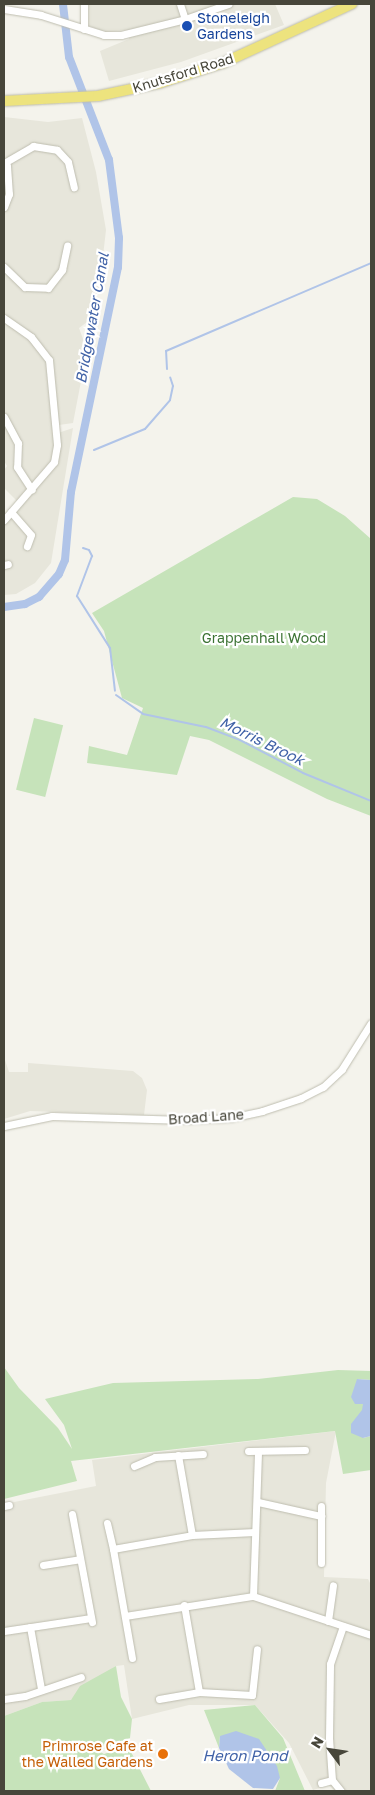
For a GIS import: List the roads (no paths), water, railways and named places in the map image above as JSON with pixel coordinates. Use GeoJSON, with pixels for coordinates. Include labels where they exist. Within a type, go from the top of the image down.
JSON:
{"type":"FeatureCollection","features":[{"type":"Feature","properties":{"kind":"highway","name":"Knutsford Road"},"geometry":{"type":"LineString","coordinates":[[4,101],[70,99],[98,96],[160,83],[223,63],[352,4]]}},
{"type":"Feature","properties":{"kind":"street"},"geometry":{"type":"LineString","coordinates":[[84,4],[84,29]]}},
{"type":"Feature","properties":{"kind":"street"},"geometry":{"type":"LineString","coordinates":[[180,4],[185,19]]}},
{"type":"Feature","properties":{"kind":"street"},"geometry":{"type":"LineString","coordinates":[[4,9],[27,11],[84,29],[121,35],[185,19],[228,4]]}},
{"type":"Feature","properties":{"kind":"street"},"geometry":{"type":"LineString","coordinates":[[4,208],[9,194],[4,163],[33,146],[56,150],[68,162],[74,187]]}},
{"type":"Feature","properties":{"kind":"street"},"geometry":{"type":"LineString","coordinates":[[4,267],[25,287],[48,288],[62,270],[67,246]]}},
{"type":"Feature","properties":{"kind":"street"},"geometry":{"type":"LineString","coordinates":[[4,318],[43,348],[52,373],[57,445],[54,462],[32,490],[4,520]]}},
{"type":"Feature","properties":{"kind":"street"},"geometry":{"type":"LineString","coordinates":[[4,417],[18,443],[17,467],[32,490]]}},
{"type":"Feature","properties":{"kind":"street"},"geometry":{"type":"LineString","coordinates":[[11,512],[31,535],[27,546]]}},
{"type":"Feature","properties":{"kind":"street","name":"Broad Lane"},"geometry":{"type":"LineString","coordinates":[[4,1126],[52,1116],[185,1120],[230,1118],[262,1111],[301,1098],[323,1087],[342,1069],[371,1023]]}},
{"type":"Feature","properties":{"kind":"street"},"geometry":{"type":"LineString","coordinates":[[248,1451],[305,1450]]}},
{"type":"Feature","properties":{"kind":"street"},"geometry":{"type":"LineString","coordinates":[[253,1596],[258,1502],[258,1451]]}},
{"type":"Feature","properties":{"kind":"street"},"geometry":{"type":"LineString","coordinates":[[134,1466],[155,1457],[203,1454]]}},
{"type":"Feature","properties":{"kind":"street"},"geometry":{"type":"LineString","coordinates":[[178,1455],[192,1535]]}},
{"type":"Feature","properties":{"kind":"street"},"geometry":{"type":"LineString","coordinates":[[258,1502],[321,1516]]}},
{"type":"Feature","properties":{"kind":"street"},"geometry":{"type":"LineString","coordinates":[[321,1506],[321,1563]]}},
{"type":"Feature","properties":{"kind":"street"},"geometry":{"type":"LineString","coordinates":[[4,1631],[91,1620],[72,1514]]}},
{"type":"Feature","properties":{"kind":"street"},"geometry":{"type":"LineString","coordinates":[[107,1524],[132,1658]]}},
{"type":"Feature","properties":{"kind":"street"},"geometry":{"type":"LineString","coordinates":[[113,1549],[192,1535],[255,1532]]}},
{"type":"Feature","properties":{"kind":"street"},"geometry":{"type":"LineString","coordinates":[[43,1565],[80,1559]]}},
{"type":"Feature","properties":{"kind":"street"},"geometry":{"type":"LineString","coordinates":[[328,1621],[333,1585]]}},
{"type":"Feature","properties":{"kind":"street"},"geometry":{"type":"LineString","coordinates":[[125,1616],[184,1605],[253,1596],[371,1636]]}},
{"type":"Feature","properties":{"kind":"street"},"geometry":{"type":"LineString","coordinates":[[184,1605],[199,1692]]}},
{"type":"Feature","properties":{"kind":"street"},"geometry":{"type":"LineString","coordinates":[[341,1791],[332,1780],[329,1738],[330,1664],[343,1626]]}},
{"type":"Feature","properties":{"kind":"street"},"geometry":{"type":"LineString","coordinates":[[30,1627],[41,1689]]}},
{"type":"Feature","properties":{"kind":"street"},"geometry":{"type":"LineString","coordinates":[[160,1698],[199,1692],[252,1695],[256,1649]]}},
{"type":"Feature","properties":{"kind":"street"},"geometry":{"type":"LineString","coordinates":[[4,1698],[25,1696],[81,1677]]}},
{"type":"Feature","properties":{"kind":"street"},"geometry":{"type":"LineString","coordinates":[[321,1783],[332,1780]]}},
{"type":"Feature","properties":{"kind":"water"},"geometry":{"type":"Polygon","coordinates":[[[357,1379],[371,1380],[371,1436],[363,1438],[351,1433],[351,1424],[362,1410],[363,1404],[355,1404],[351,1397],[357,1379]]]}},
{"type":"Feature","properties":{"kind":"water","name":"Heron Pond"},"geometry":{"type":"Polygon","coordinates":[[[236,1731],[259,1739],[277,1766],[280,1778],[273,1789],[253,1788],[229,1769],[219,1748],[220,1736],[236,1731]]]}},
{"type":"Feature","properties":{"kind":"waterway","name":"Bridgewater Canal"},"geometry":{"type":"LineString","coordinates":[[4,607],[25,604],[39,597],[59,574],[65,560],[71,492],[118,267],[119,238],[109,160],[69,57],[63,4]]}},
{"type":"Feature","properties":{"kind":"waterway"},"geometry":{"type":"LineString","coordinates":[[167,369],[166,351],[371,263]]}},
{"type":"Feature","properties":{"kind":"waterway"},"geometry":{"type":"LineString","coordinates":[[94,450],[145,429],[170,400],[173,386],[170,377]]}},
{"type":"Feature","properties":{"kind":"waterway","name":"Morris Brook"},"geometry":{"type":"LineString","coordinates":[[83,548],[89,550],[92,556],[77,596],[110,648],[115,691]]}},
{"type":"Feature","properties":{"kind":"waterway","name":"Morris Brook"},"geometry":{"type":"LineString","coordinates":[[116,695],[143,714],[206,727],[240,740],[303,773],[371,801]]}},
{"type":"Feature","properties":{"kind":"place","name":"Stoneleigh Gardens"},"geometry":{"type":"Point","coordinates":[187,26]}},
{"type":"Feature","properties":{"kind":"place","name":"Primrose Cafe at the Walled Gardens"},"geometry":{"type":"Point","coordinates":[163,1754]}},
{"type":"Feature","properties":{"kind":"park label","name":"Grappenhall Wood"},"geometry":{"type":"Point","coordinates":[264,638]}}]}
